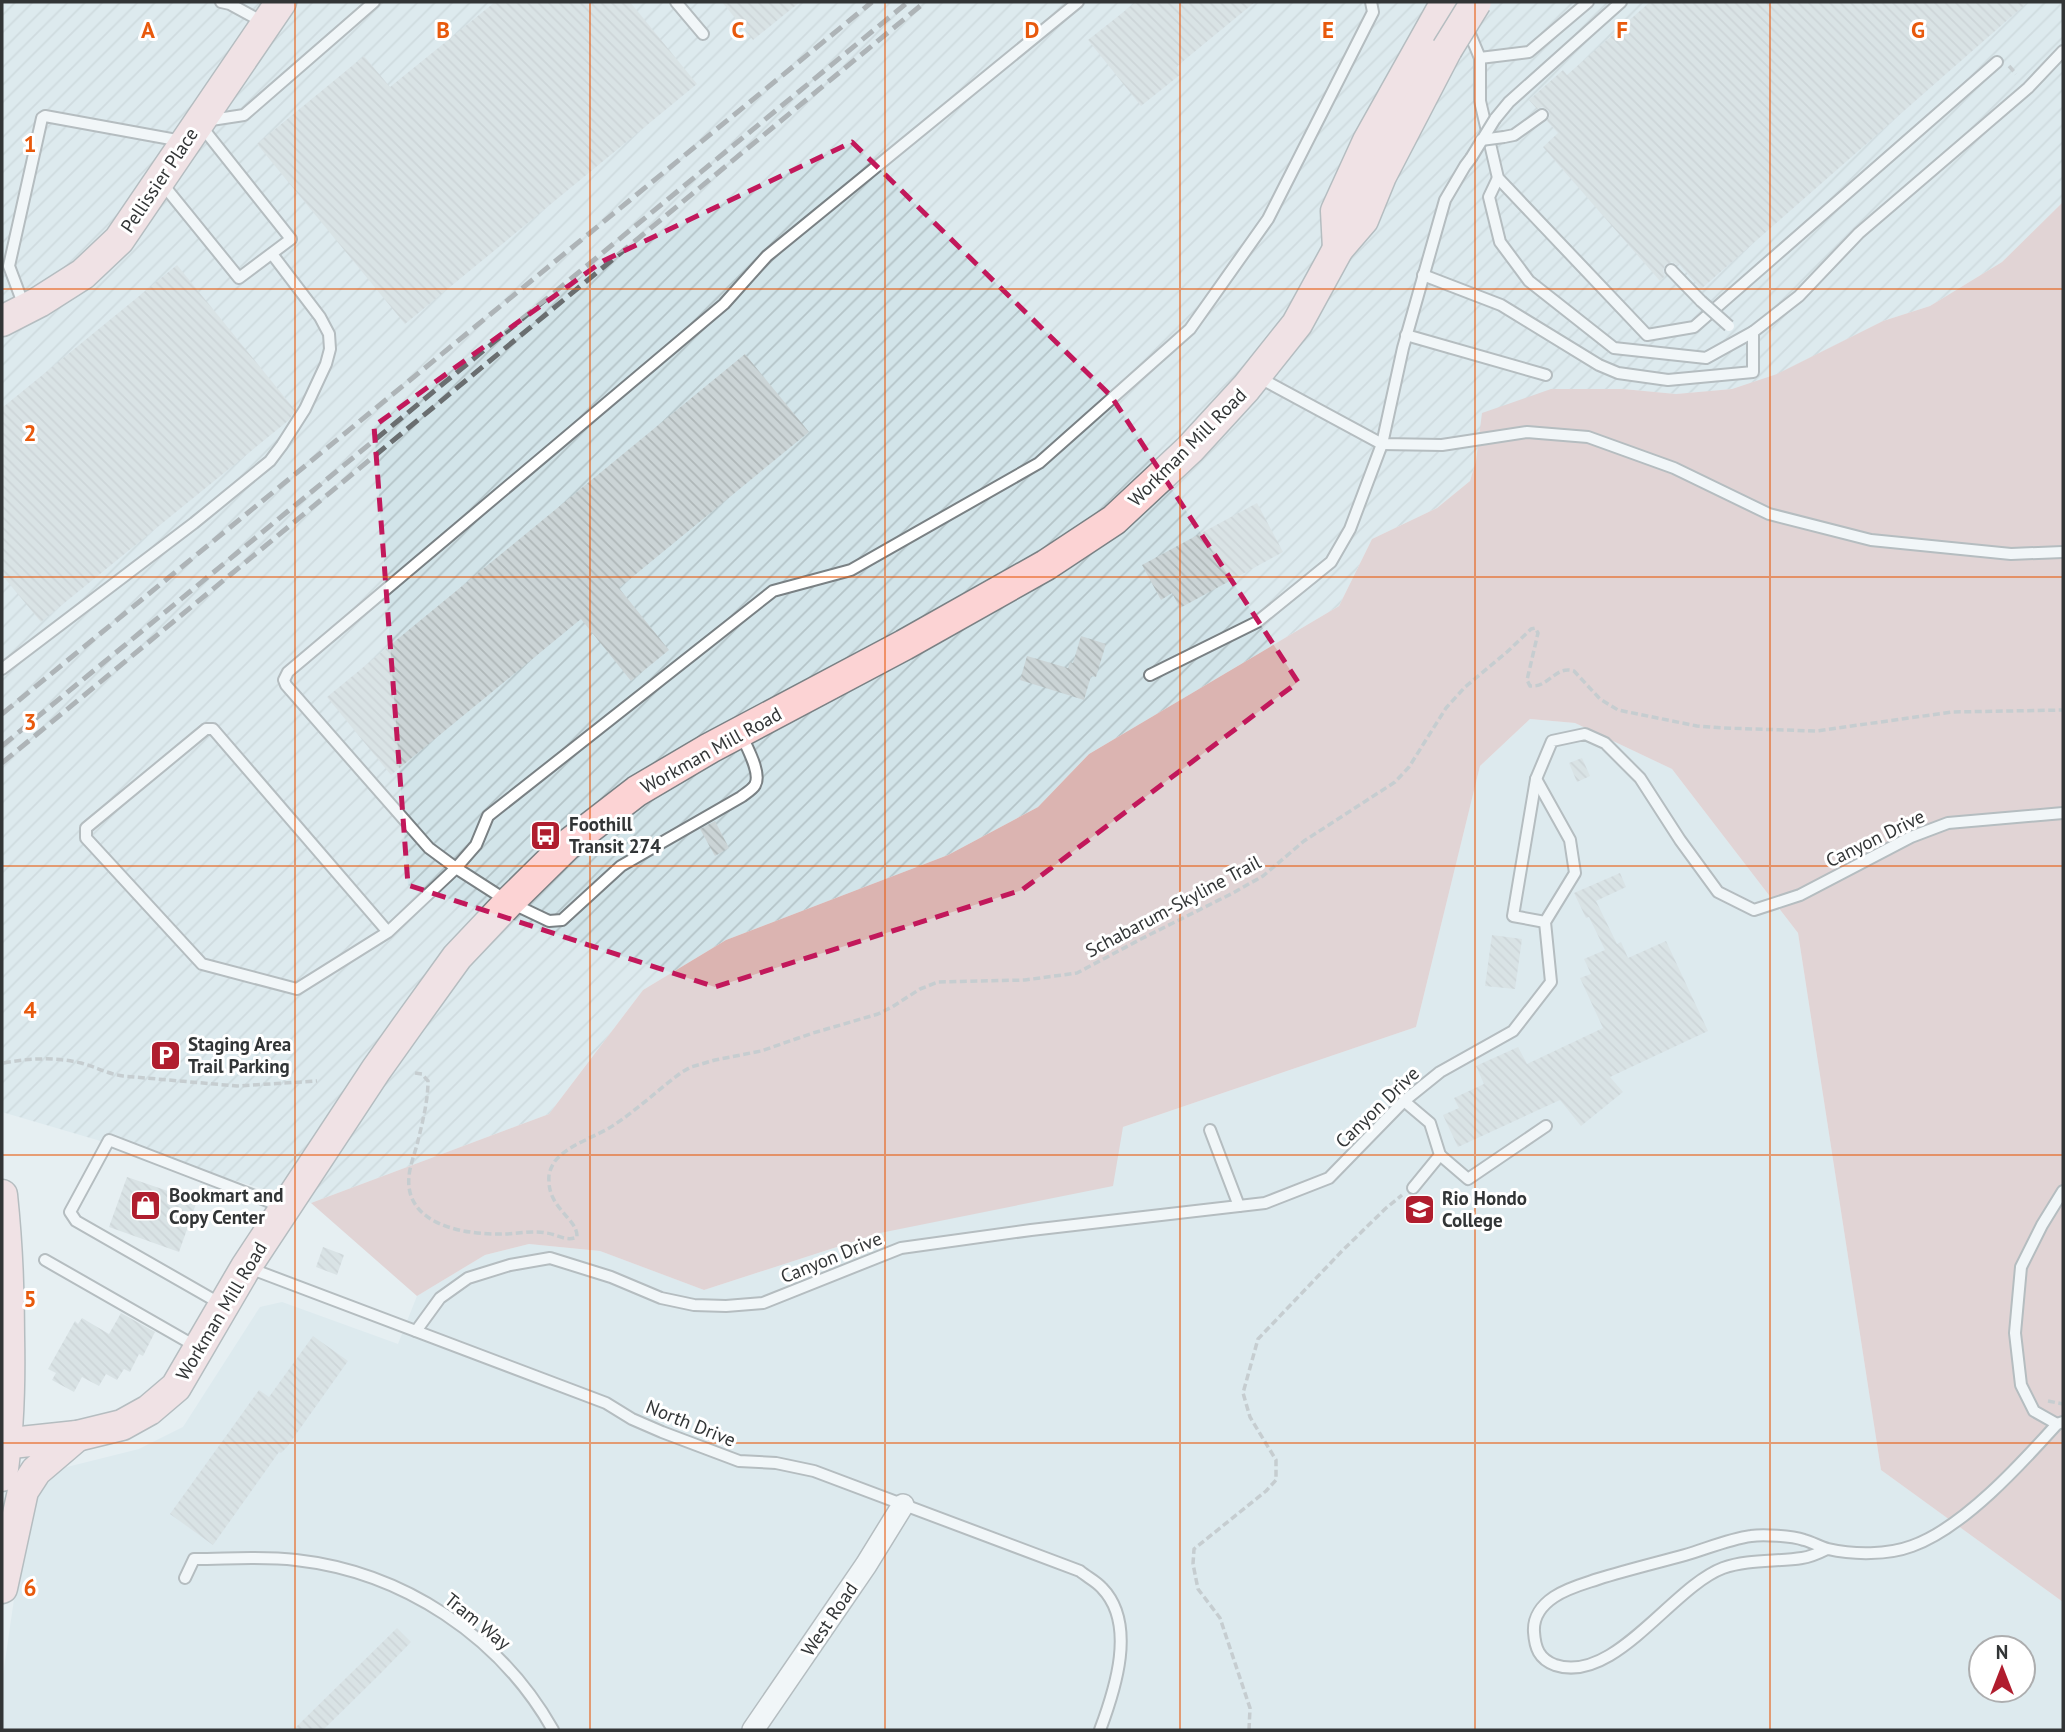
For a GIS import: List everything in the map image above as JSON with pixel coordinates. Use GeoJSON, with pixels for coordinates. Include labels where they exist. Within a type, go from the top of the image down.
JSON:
{"type":"FeatureCollection","features":[{"type":"Feature","properties":{"kind":"street","name":"Workman Mill Road"},"geometry":{"type":"LineString","coordinates":[[4,1444],[77,1436],[122,1425],[149,1410],[176,1387],[246,1267],[376,1070],[457,957],[566,846],[637,791],[1046,565],[1114,520],[1190,449],[1256,376],[1297,324],[1338,249],[1363,220],[1381,176],[1447,49],[1455,8]]}},
{"type":"Feature","properties":{"kind":"street"},"geometry":{"type":"LineString","coordinates":[[1338,249],[1336,211],[1368,141],[1455,8]]}},
{"type":"Feature","properties":{"kind":"street","name":"Pellissier Place"},"geometry":{"type":"LineString","coordinates":[[14,315],[83,274],[119,240],[273,13]]}},
{"type":"Feature","properties":{"kind":"street"},"geometry":{"type":"LineString","coordinates":[[2,1195],[8,1273],[10,1393],[2,1476]]}},
{"type":"Feature","properties":{"kind":"street"},"geometry":{"type":"LineString","coordinates":[[2,1588],[23,1491],[36,1471],[77,1436]]}},
{"type":"Feature","properties":{"kind":"street","name":"West Road"},"geometry":{"type":"LineString","coordinates":[[753,1730],[866,1565],[903,1505]]}},
{"type":"Feature","properties":{"kind":"lane"},"geometry":{"type":"LineString","coordinates":[[221,2],[273,13]]}},
{"type":"Feature","properties":{"kind":"lane"},"geometry":{"type":"LineString","coordinates":[[14,315],[9,266],[42,118],[45,116],[192,132],[244,115],[374,2]]}},
{"type":"Feature","properties":{"kind":"lane"},"geometry":{"type":"LineString","coordinates":[[676,2],[703,34]]}},
{"type":"Feature","properties":{"kind":"lane"},"geometry":{"type":"LineString","coordinates":[[740,732],[754,762],[757,776],[755,786],[741,797],[621,866],[562,920],[549,920],[509,902],[429,848],[284,680],[288,672],[724,304],[767,256],[1078,2]]}},
{"type":"Feature","properties":{"kind":"lane"},"geometry":{"type":"LineString","coordinates":[[388,932],[213,729],[206,729],[86,828],[86,838],[202,964],[297,989],[388,932],[456,868],[476,845],[488,816],[773,591],[851,570],[1039,463],[1189,329],[1269,219],[1373,12],[1371,2]]}},
{"type":"Feature","properties":{"kind":"lane"},"geometry":{"type":"LineString","coordinates":[[1480,58],[1529,52],[1588,2]]}},
{"type":"Feature","properties":{"kind":"lane"},"geometry":{"type":"LineString","coordinates":[[1150,675],[1256,622],[1332,562],[1350,529],[1381,444],[1406,334],[1445,200],[1481,140],[1508,102],[1620,2]]}},
{"type":"Feature","properties":{"kind":"lane"},"geometry":{"type":"LineString","coordinates":[[1455,8],[1480,58],[1480,101],[1498,178],[1647,335],[1694,327],[1997,62]]}},
{"type":"Feature","properties":{"kind":"lane"},"geometry":{"type":"LineString","coordinates":[[1498,178],[1489,197],[1500,242],[1529,281],[1614,348],[1706,358],[1750,334],[1799,296],[1859,233],[2028,88],[2063,51]]}},
{"type":"Feature","properties":{"kind":"lane"},"geometry":{"type":"LineString","coordinates":[[1481,140],[1514,135],[1542,115]]}},
{"type":"Feature","properties":{"kind":"lane"},"geometry":{"type":"LineString","coordinates":[[159,180],[239,278],[291,239],[192,132]]}},
{"type":"Feature","properties":{"kind":"lane"},"geometry":{"type":"LineString","coordinates":[[2,668],[194,523],[270,461],[282,445],[305,409],[326,364],[330,341],[320,317],[272,254]]}},
{"type":"Feature","properties":{"kind":"lane"},"geometry":{"type":"LineString","coordinates":[[1671,270],[1729,326],[1750,334]]}},
{"type":"Feature","properties":{"kind":"lane"},"geometry":{"type":"LineString","coordinates":[[1423,275],[1502,305],[1600,365],[1618,373],[1668,380],[1753,372],[1750,334]]}},
{"type":"Feature","properties":{"kind":"lane"},"geometry":{"type":"LineString","coordinates":[[1406,334],[1546,375]]}},
{"type":"Feature","properties":{"kind":"lane"},"geometry":{"type":"LineString","coordinates":[[1256,376],[1381,444],[1442,445],[1527,432],[1588,437],[1674,468],[1769,514],[1871,540],[2011,554],[2063,552]]}},
{"type":"Feature","properties":{"kind":"lane","name":"Canyon Drive"},"geometry":{"type":"LineString","coordinates":[[1536,779],[1552,741],[1586,734],[1605,743],[1640,778],[1718,892],[1754,910],[1800,895],[1911,837],[1948,823],[2063,813]]}},
{"type":"Feature","properties":{"kind":"lane"},"geometry":{"type":"LineString","coordinates":[[1536,779],[1570,840],[1575,873],[1545,922],[1513,916],[1536,779]]}},
{"type":"Feature","properties":{"kind":"lane","name":"Canyon Drive"},"geometry":{"type":"LineString","coordinates":[[416,1331],[440,1298],[468,1278],[510,1265],[550,1258],[611,1277],[662,1298],[694,1305],[726,1306],[762,1303],[901,1248],[1265,1203],[1329,1178],[1404,1101],[1440,1072],[1513,1031],[1551,982],[1545,922]]}},
{"type":"Feature","properties":{"kind":"lane"},"geometry":{"type":"LineString","coordinates":[[1404,1101],[1430,1123],[1440,1155],[1468,1179],[1546,1126]]}},
{"type":"Feature","properties":{"kind":"lane"},"geometry":{"type":"LineString","coordinates":[[1210,1130],[1239,1206]]}},
{"type":"Feature","properties":{"kind":"lane"},"geometry":{"type":"LineString","coordinates":[[224,1305],[76,1221],[70,1212],[110,1140],[286,1208]]}},
{"type":"Feature","properties":{"kind":"lane"},"geometry":{"type":"LineString","coordinates":[[1413,1188],[1440,1155]]}},
{"type":"Feature","properties":{"kind":"lane"},"geometry":{"type":"LineString","coordinates":[[1827,1549],[1805,1558],[1740,1564],[1708,1575],[1634,1637],[1607,1657],[1583,1668],[1560,1666],[1542,1657],[1537,1650],[1533,1627],[1539,1611],[1553,1597],[1570,1588],[1752,1536],[1803,1539],[1827,1549],[1850,1552],[1887,1552],[1909,1547],[1928,1540],[1998,1486],[2060,1423],[2034,1411],[2021,1385],[2014,1333],[2021,1267],[2063,1191]]}},
{"type":"Feature","properties":{"kind":"lane"},"geometry":{"type":"LineString","coordinates":[[45,1260],[199,1348]]}},
{"type":"Feature","properties":{"kind":"lane","name":"North Drive"},"geometry":{"type":"LineString","coordinates":[[246,1267],[606,1402],[632,1419],[728,1457],[739,1461],[776,1463],[814,1471],[1080,1571],[1103,1588],[1117,1612],[1120,1632],[1120,1664],[1100,1730]]}},
{"type":"Feature","properties":{"kind":"lane","name":"Tram Way"},"geometry":{"type":"LineString","coordinates":[[185,1578],[194,1559],[280,1558],[327,1564],[356,1572],[414,1596],[447,1615],[472,1634],[515,1676],[553,1730]]}},
{"type":"Feature","properties":{"kind":"path","name":"Schabarum-Skyline Trail"},"geometry":{"type":"LineString","coordinates":[[415,1073],[422,1074],[429,1081],[409,1175],[411,1194],[422,1214],[444,1226],[472,1233],[541,1232],[574,1239],[577,1237],[576,1229],[551,1196],[548,1177],[555,1161],[622,1119],[682,1072],[715,1060],[761,1051],[878,1014],[920,989],[938,982],[1034,979],[1077,973],[1231,894],[1263,876],[1304,841],[1395,782],[1409,767],[1446,708],[1465,687],[1531,629],[1535,628],[1538,634],[1527,680],[1530,686],[1540,685],[1559,671],[1569,669],[1610,707],[1627,713],[1697,726],[1816,731],[1952,712],[2063,710]]}},
{"type":"Feature","properties":{"kind":"path"},"geometry":{"type":"LineString","coordinates":[[4,1063],[24,1059],[64,1060],[109,1074],[237,1086],[317,1081]]}},
{"type":"Feature","properties":{"kind":"path"},"geometry":{"type":"LineString","coordinates":[[1249,1730],[1250,1709],[1220,1618],[1198,1589],[1193,1564],[1194,1549],[1276,1480],[1276,1460],[1250,1417],[1243,1393],[1258,1339],[1385,1209],[1413,1188]]}},
{"type":"Feature","properties":{"kind":"path"},"geometry":{"type":"LineString","coordinates":[[2041,1396],[2048,1401],[2063,1404]]}},
{"type":"Feature","properties":{"kind":"highlighted area"},"geometry":{"type":"Polygon","coordinates":[[[852,142],[1111,396],[1298,682],[1022,890],[715,987],[408,885],[374,426],[603,261],[852,142]]]}},
{"type":"Feature","properties":{"kind":"shaded area"},"geometry":{"type":"Polygon","coordinates":[[[2,2],[2063,2],[2063,202],[2002,262],[1930,306],[1883,321],[1778,374],[1732,389],[1676,394],[1623,389],[1476,461],[1470,481],[1437,508],[1372,539],[1339,606],[1089,754],[1038,807],[948,855],[726,940],[643,990],[549,1114],[311,1203],[2,1112],[2,2]]]}},
{"type":"Feature","properties":{"kind":"shaded area"},"geometry":{"type":"Polygon","coordinates":[[[2063,202],[2063,1602],[1881,1470],[1798,933],[1672,769],[1575,723],[1530,719],[1480,766],[1416,1027],[1123,1127],[1113,1186],[880,1233],[704,1290],[600,1251],[529,1244],[485,1255],[417,1296],[311,1203],[549,1114],[643,990],[726,940],[948,855],[1038,807],[1089,754],[1339,606],[1372,539],[1437,508],[1470,481],[1476,461],[1482,413],[1551,389],[1623,389],[1676,394],[1732,389],[1777,374],[1883,321],[1930,306],[2002,262],[2063,202]]]}},
{"type":"Feature","properties":{"kind":"shaded area","name":"Rio Hondo College"},"geometry":{"type":"Polygon","coordinates":[[[1530,719],[1575,723],[1672,769],[1798,933],[1881,1470],[2063,1602],[2063,1730],[2,1730],[2,1682],[28,1503],[63,1468],[139,1449],[183,1427],[260,1307],[282,1302],[398,1344],[417,1296],[485,1255],[529,1244],[600,1251],[704,1290],[880,1233],[1123,1127],[1416,1027],[1480,766],[1530,719]]]}},
{"type":"Feature","properties":{"kind":"building"},"geometry":{"type":"Polygon","coordinates":[[[495,2],[630,2],[697,84],[405,324],[257,144],[364,56],[390,87],[495,2]]]}},
{"type":"Feature","properties":{"kind":"building"},"geometry":{"type":"Polygon","coordinates":[[[722,2],[800,2],[753,40],[722,2]]]}},
{"type":"Feature","properties":{"kind":"building"},"geometry":{"type":"Polygon","coordinates":[[[1136,2],[1255,2],[1176,67],[1181,74],[1141,106],[1088,40],[1136,2]]]}},
{"type":"Feature","properties":{"kind":"building"},"geometry":{"type":"Polygon","coordinates":[[[1650,2],[2028,2],[1701,289],[1679,264],[1672,262],[1665,265],[1665,276],[1660,281],[1543,147],[1558,133],[1547,121],[1550,115],[1548,110],[1542,107],[1537,109],[1529,100],[1563,70],[1567,75],[1650,2]]]}},
{"type":"Feature","properties":{"kind":"building"},"geometry":{"type":"Polygon","coordinates":[[[177,265],[295,410],[289,420],[41,622],[2,575],[2,408],[177,265]]]}},
{"type":"Feature","properties":{"kind":"building"},"geometry":{"type":"Polygon","coordinates":[[[745,354],[809,432],[619,588],[669,650],[631,681],[581,619],[391,775],[327,697],[745,354]]]}},
{"type":"Feature","properties":{"kind":"building"},"geometry":{"type":"Polygon","coordinates":[[[1257,503],[1283,552],[1180,608],[1172,593],[1161,600],[1142,565],[1257,503]]]}},
{"type":"Feature","properties":{"kind":"building"},"geometry":{"type":"Polygon","coordinates":[[[1081,636],[1106,644],[1096,677],[1091,676],[1084,700],[1020,680],[1027,656],[1068,668],[1070,662],[1073,663],[1081,636]]]}},
{"type":"Feature","properties":{"kind":"building"},"geometry":{"type":"Polygon","coordinates":[[[1582,758],[1590,776],[1577,782],[1569,763],[1582,758]]]}},
{"type":"Feature","properties":{"kind":"building"},"geometry":{"type":"Polygon","coordinates":[[[715,821],[729,848],[715,856],[700,829],[715,821]]]}},
{"type":"Feature","properties":{"kind":"building"},"geometry":{"type":"Polygon","coordinates":[[[1620,873],[1626,887],[1596,901],[1617,944],[1621,942],[1628,958],[1666,941],[1708,1031],[1610,1077],[1623,1092],[1581,1126],[1560,1100],[1458,1147],[1443,1115],[1459,1108],[1454,1098],[1484,1084],[1476,1066],[1518,1047],[1527,1064],[1603,1028],[1580,978],[1591,974],[1584,959],[1605,950],[1574,893],[1620,873]]]}},
{"type":"Feature","properties":{"kind":"building"},"geometry":{"type":"Polygon","coordinates":[[[1492,935],[1522,939],[1515,989],[1485,986],[1492,935]]]}},
{"type":"Feature","properties":{"kind":"building"},"geometry":{"type":"Polygon","coordinates":[[[127,1177],[197,1201],[179,1252],[109,1227],[127,1177]]]}},
{"type":"Feature","properties":{"kind":"building"},"geometry":{"type":"Polygon","coordinates":[[[323,1247],[344,1255],[337,1275],[316,1267],[323,1247]]]}},
{"type":"Feature","properties":{"kind":"building"},"geometry":{"type":"Polygon","coordinates":[[[121,1313],[155,1332],[143,1356],[139,1354],[130,1372],[124,1369],[117,1380],[106,1374],[99,1386],[82,1377],[74,1392],[52,1380],[56,1373],[48,1369],[75,1321],[78,1324],[82,1318],[109,1334],[121,1313]]]}},
{"type":"Feature","properties":{"kind":"building"},"geometry":{"type":"Polygon","coordinates":[[[313,1336],[348,1361],[213,1545],[170,1514],[259,1390],[269,1397],[313,1336]]]}},
{"type":"Feature","properties":{"kind":"building"},"geometry":{"type":"Polygon","coordinates":[[[397,1628],[411,1642],[323,1730],[293,1730],[397,1628]]]}},
{"type":"Feature","properties":{"kind":"railway"},"geometry":{"type":"LineString","coordinates":[[2,714],[872,2]]}},
{"type":"Feature","properties":{"kind":"railway"},"geometry":{"type":"LineString","coordinates":[[2,746],[908,2]]}},
{"type":"Feature","properties":{"kind":"railway"},"geometry":{"type":"LineString","coordinates":[[2,763],[925,2]]}},
{"type":"Feature","properties":{"kind":"place","name":"Foothill Transit 274"},"geometry":{"type":"Point","coordinates":[546,835]}},
{"type":"Feature","properties":{"kind":"place","name":"Staging Area Trail Parking"},"geometry":{"type":"Point","coordinates":[165,1055]}},
{"type":"Feature","properties":{"kind":"place","name":"Bookmart and Copy Center"},"geometry":{"type":"Point","coordinates":[146,1206]}},
{"type":"Feature","properties":{"kind":"place","name":"Rio Hondo College"},"geometry":{"type":"Point","coordinates":[1419,1209]}}]}
